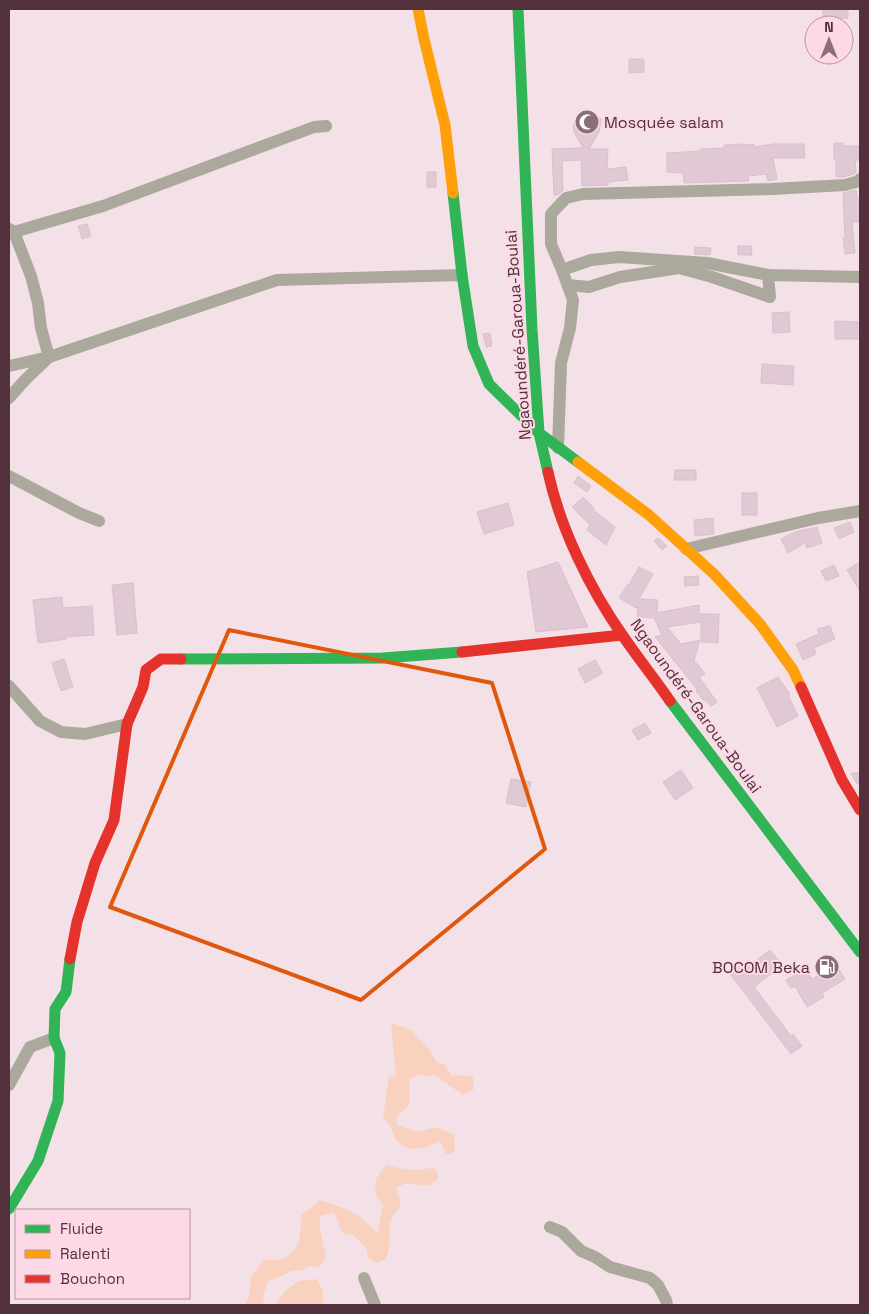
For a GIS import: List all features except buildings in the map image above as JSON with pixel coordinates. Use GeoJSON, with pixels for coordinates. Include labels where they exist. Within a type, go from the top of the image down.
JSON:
{"type":"FeatureCollection","features":[{"type":"Feature","properties":{"kind":"main road"},"geometry":{"type":"LineString","coordinates":[[418,9],[445,125],[462,275],[473,346],[489,384],[539,433],[649,515],[714,574],[760,624],[793,670],[842,780],[860,810]]}},
{"type":"Feature","properties":{"kind":"main road","name":"Ngaoundéré-Garoua-Boulai"},"geometry":{"type":"LineString","coordinates":[[518,9],[539,433],[550,482],[563,523],[589,580],[622,635],[860,952]]}},
{"type":"Feature","properties":{"kind":"main road"},"geometry":{"type":"LineString","coordinates":[[9,1209],[38,1161],[58,1101],[60,1053],[54,1038],[55,1009],[66,992],[69,962],[77,922],[95,863],[114,820],[127,724],[143,687],[146,670],[161,659],[383,658],[443,654],[622,635]]}},
{"type":"Feature","properties":{"kind":"street"},"geometry":{"type":"LineString","coordinates":[[49,357],[41,328],[38,304],[31,276],[11,230],[103,206],[314,127],[326,126]]}},
{"type":"Feature","properties":{"kind":"street"},"geometry":{"type":"LineString","coordinates":[[558,448],[561,363],[570,328],[573,300],[552,244],[551,214],[566,198],[583,194],[844,186],[860,179]]}},
{"type":"Feature","properties":{"kind":"street"},"geometry":{"type":"LineString","coordinates":[[562,270],[591,260],[619,257],[707,262],[768,275],[860,277]]}},
{"type":"Feature","properties":{"kind":"street"},"geometry":{"type":"LineString","coordinates":[[568,285],[588,287],[620,277],[679,268],[770,297],[768,275]]}},
{"type":"Feature","properties":{"kind":"street"},"geometry":{"type":"LineString","coordinates":[[9,366],[49,357],[277,280],[462,275]]}},
{"type":"Feature","properties":{"kind":"street"},"geometry":{"type":"LineString","coordinates":[[9,398],[49,357]]}},
{"type":"Feature","properties":{"kind":"street"},"geometry":{"type":"LineString","coordinates":[[9,476],[79,513],[100,521]]}},
{"type":"Feature","properties":{"kind":"street"},"geometry":{"type":"LineString","coordinates":[[686,549],[818,518],[860,511]]}},
{"type":"Feature","properties":{"kind":"street"},"geometry":{"type":"LineString","coordinates":[[9,686],[40,721],[61,732],[85,734],[127,724]]}},
{"type":"Feature","properties":{"kind":"street"},"geometry":{"type":"LineString","coordinates":[[9,1085],[30,1047],[54,1038]]}},
{"type":"Feature","properties":{"kind":"street"},"geometry":{"type":"LineString","coordinates":[[550,1227],[562,1232],[581,1251],[595,1257],[610,1267],[650,1278],[658,1285],[666,1300],[666,1305]]}},
{"type":"Feature","properties":{"kind":"street"},"geometry":{"type":"LineString","coordinates":[[364,1278],[375,1305]]}},
{"type":"Feature","properties":{"kind":"highlighted area"},"geometry":{"type":"Polygon","coordinates":[[[229,630],[492,683],[545,849],[361,1000],[110,907],[229,630]]]}},
{"type":"Feature","properties":{"kind":"shaded area"},"geometry":{"type":"Polygon","coordinates":[[[391,1023],[410,1029],[432,1053],[436,1062],[445,1065],[452,1076],[473,1077],[474,1089],[463,1095],[436,1076],[417,1075],[409,1081],[410,1104],[396,1118],[397,1125],[418,1132],[435,1127],[454,1134],[455,1151],[446,1155],[440,1141],[422,1148],[411,1149],[405,1147],[395,1138],[391,1127],[383,1117],[389,1076],[396,1077],[391,1023]]]}},
{"type":"Feature","properties":{"kind":"shaded area"},"geometry":{"type":"Polygon","coordinates":[[[386,1165],[410,1170],[434,1167],[438,1179],[429,1185],[404,1184],[396,1188],[400,1204],[391,1223],[389,1249],[386,1259],[377,1263],[368,1257],[366,1248],[353,1235],[342,1233],[334,1213],[321,1216],[319,1224],[326,1256],[322,1264],[316,1267],[310,1266],[302,1270],[291,1271],[269,1280],[263,1295],[264,1305],[245,1305],[249,1295],[251,1277],[263,1260],[284,1258],[294,1251],[299,1240],[301,1215],[320,1200],[346,1209],[359,1216],[378,1233],[383,1205],[375,1194],[376,1179],[386,1165]]]}},
{"type":"Feature","properties":{"kind":"shaded area"},"geometry":{"type":"Polygon","coordinates":[[[317,1279],[323,1292],[323,1305],[275,1305],[287,1289],[299,1281],[317,1279]]]}},
{"type":"Feature","properties":{"kind":"traffic: fast"},"geometry":{"type":"LineString","coordinates":[[518,9],[532,329],[539,433],[548,472]]}},
{"type":"Feature","properties":{"kind":"traffic: fast"},"geometry":{"type":"LineString","coordinates":[[453,193],[462,275],[473,346],[489,384],[539,433],[578,462]]}},
{"type":"Feature","properties":{"kind":"traffic: fast"},"geometry":{"type":"LineString","coordinates":[[181,659],[383,658],[462,652]]}},
{"type":"Feature","properties":{"kind":"traffic: fast"},"geometry":{"type":"LineString","coordinates":[[670,701],[860,952]]}},
{"type":"Feature","properties":{"kind":"traffic: fast"},"geometry":{"type":"LineString","coordinates":[[9,1209],[38,1161],[58,1101],[60,1053],[54,1038],[55,1009],[66,992],[70,959]]}},
{"type":"Feature","properties":{"kind":"traffic: slow"},"geometry":{"type":"LineString","coordinates":[[418,9],[445,125],[453,193]]}},
{"type":"Feature","properties":{"kind":"traffic: slow"},"geometry":{"type":"LineString","coordinates":[[578,462],[649,515],[714,574],[760,624],[793,670],[801,687]]}},
{"type":"Feature","properties":{"kind":"traffic: jam"},"geometry":{"type":"LineString","coordinates":[[548,472],[560,515],[588,578],[611,618],[670,701]]}},
{"type":"Feature","properties":{"kind":"traffic: jam"},"geometry":{"type":"LineString","coordinates":[[462,652],[622,635]]}},
{"type":"Feature","properties":{"kind":"traffic: jam"},"geometry":{"type":"LineString","coordinates":[[70,959],[77,922],[95,863],[114,820],[127,724],[143,687],[146,670],[161,659],[181,659]]}},
{"type":"Feature","properties":{"kind":"traffic: jam"},"geometry":{"type":"LineString","coordinates":[[801,687],[842,780],[860,810]]}},
{"type":"Feature","properties":{"kind":"place","name":"Mosquée salam"},"geometry":{"type":"Point","coordinates":[587,122]}},
{"type":"Feature","properties":{"kind":"place","name":"BOCOM Beka"},"geometry":{"type":"Point","coordinates":[827,967]}}]}
